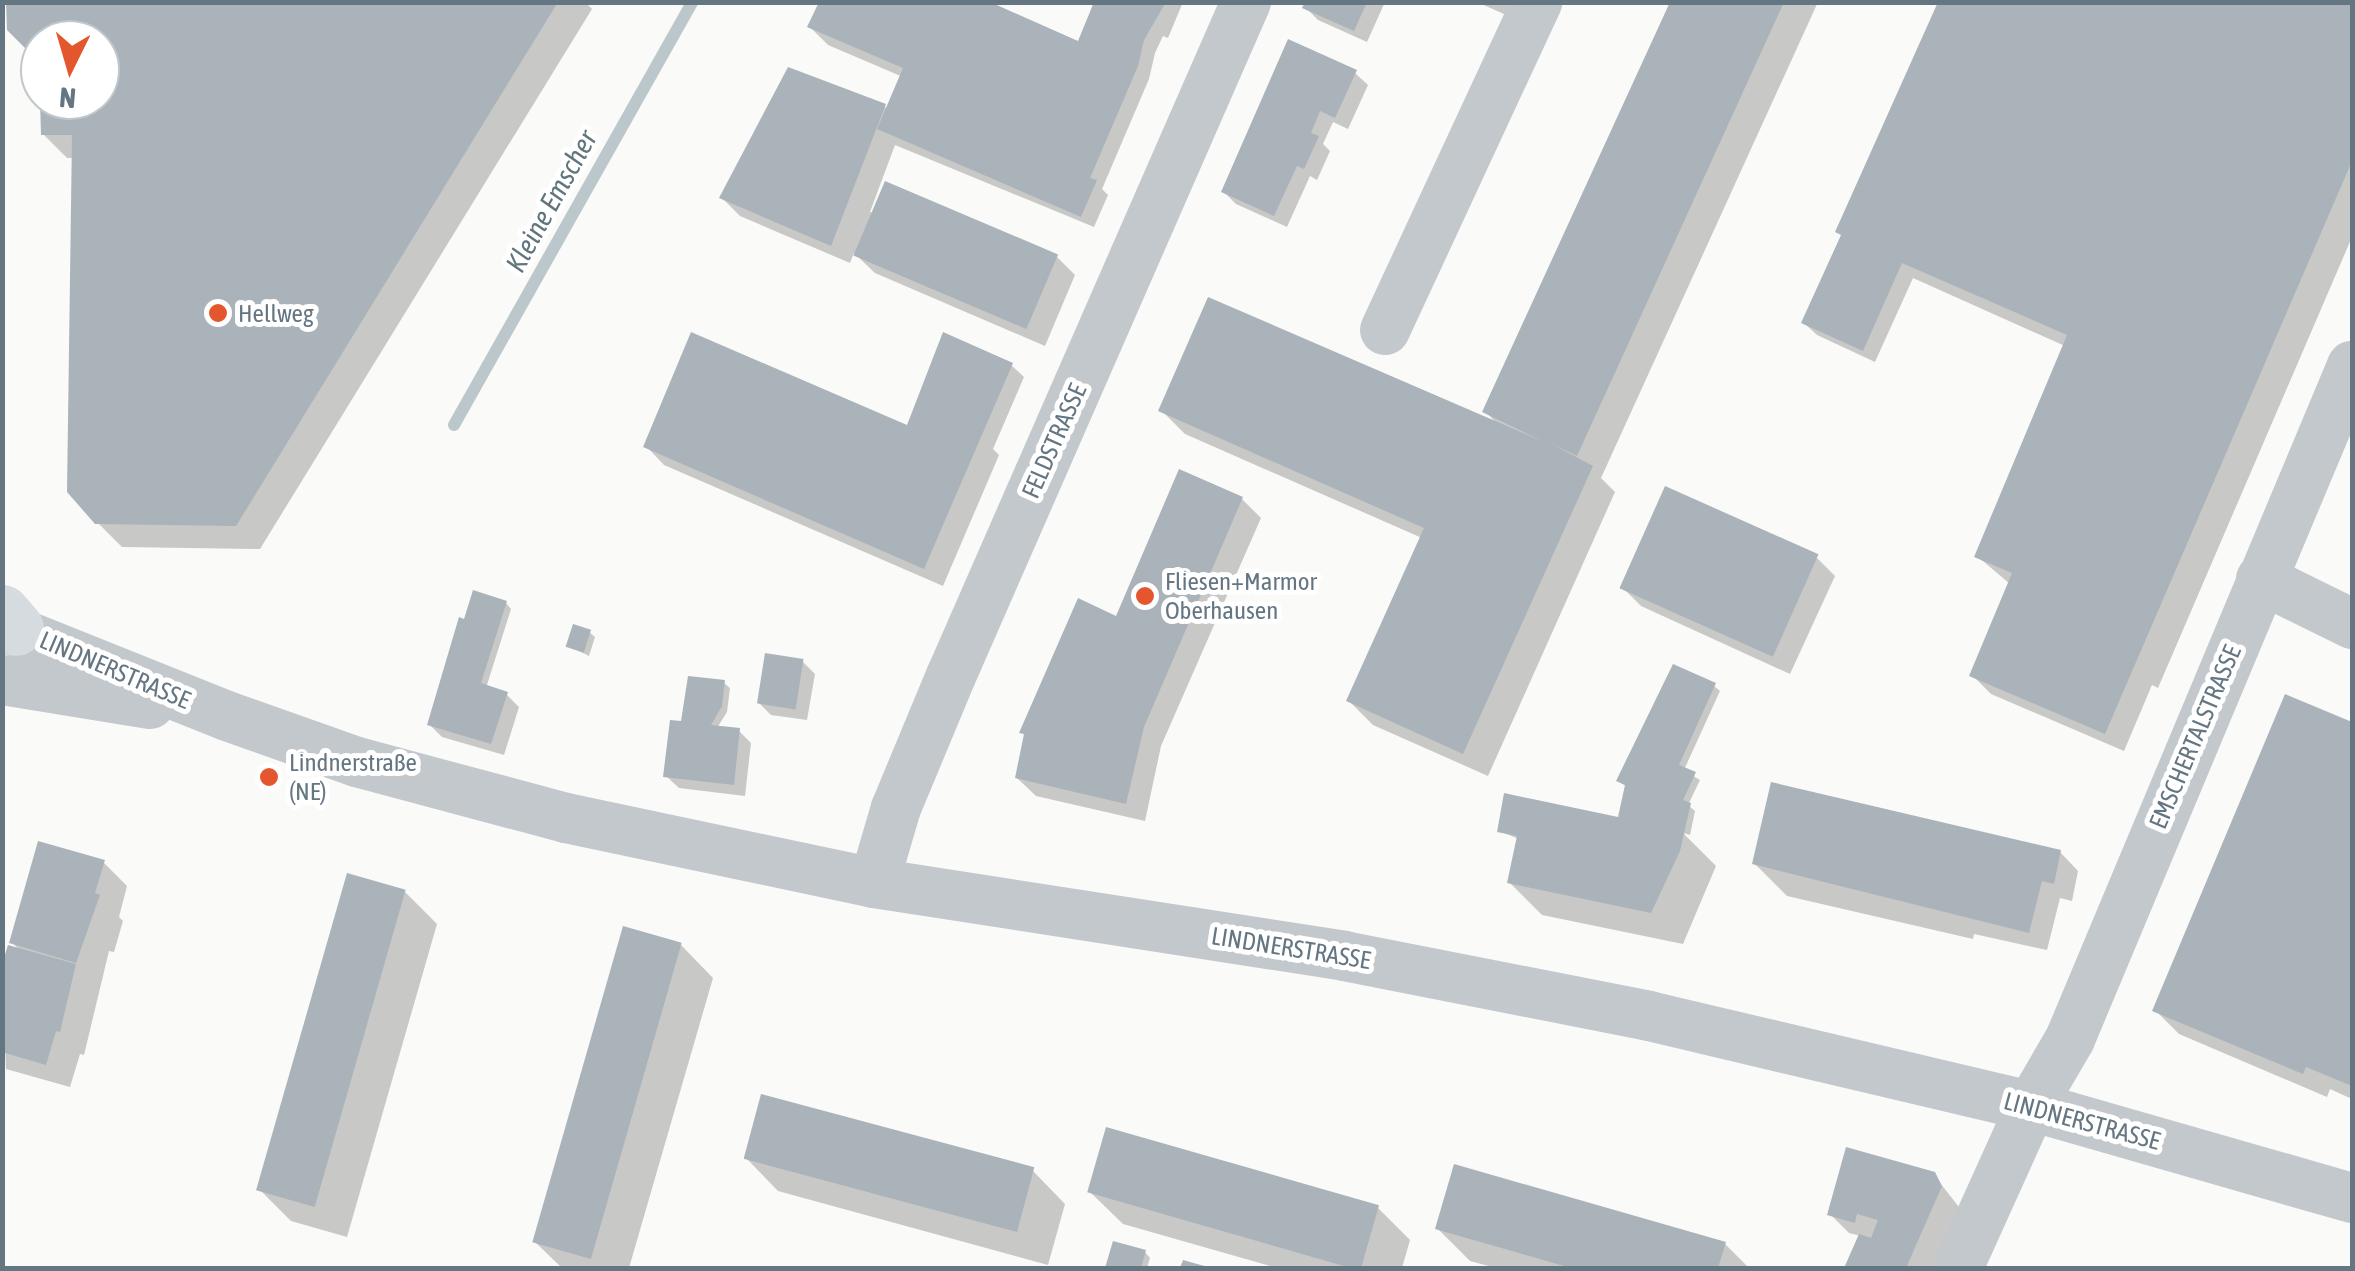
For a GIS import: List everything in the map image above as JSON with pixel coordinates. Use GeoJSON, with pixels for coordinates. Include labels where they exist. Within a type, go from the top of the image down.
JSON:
{"type":"FeatureCollection","features":[{"type":"Feature","properties":{"kind":"street","name":"FELDSTRASSE"},"geometry":{"type":"LineString","coordinates":[[874,883],[896,808],[951,676],[1246,2]]}},
{"type":"Feature","properties":{"kind":"street"},"geometry":{"type":"LineString","coordinates":[[1385,330],[1537,2]]}},
{"type":"Feature","properties":{"kind":"street","name":"EMSCHERTALSTRASSE"},"geometry":{"type":"LineString","coordinates":[[1958,1268],[2031,1106],[2070,1040],[2352,366]]}},
{"type":"Feature","properties":{"kind":"street"},"geometry":{"type":"LineString","coordinates":[[2261,579],[2352,624]]}},
{"type":"Feature","properties":{"kind":"street","name":"LINDNERSTRASSE"},"geometry":{"type":"LineString","coordinates":[[7,622],[226,716],[358,762],[566,818],[874,883],[1344,956],[1508,987],[1827,1056],[2031,1106],[2352,1198]]}},
{"type":"Feature","properties":{"kind":"street","name":"LINDNERSTRASSE"},"geometry":{"type":"LineString","coordinates":[[2,680],[226,716]]}},
{"type":"Feature","properties":{"kind":"building","name":"Hellweg"},"geometry":{"type":"Polygon","coordinates":[[[6,2],[558,2],[236,526],[95,524],[67,492],[72,135],[41,135],[41,120],[120,120],[120,20],[20,20],[20,43],[7,30],[6,2]]]}},
{"type":"Feature","properties":{"kind":"building"},"geometry":{"type":"Polygon","coordinates":[[[819,2],[990,2],[1078,41],[1094,2],[1166,2],[1144,40],[1138,66],[1090,178],[1097,180],[1081,217],[877,129],[903,68],[807,27],[819,2]]]}},
{"type":"Feature","properties":{"kind":"building"},"geometry":{"type":"Polygon","coordinates":[[[1305,2],[1367,2],[1354,31],[1302,8],[1305,2]]]}},
{"type":"Feature","properties":{"kind":"building"},"geometry":{"type":"Polygon","coordinates":[[[1670,2],[1784,2],[1577,456],[1552,444],[1593,466],[1463,754],[1346,701],[1424,528],[1158,411],[1208,297],[1544,442],[1482,412],[1670,2]]]}},
{"type":"Feature","properties":{"kind":"building"},"geometry":{"type":"Polygon","coordinates":[[[1938,2],[2352,2],[2352,161],[2105,734],[1969,676],[2012,573],[1974,557],[2067,335],[1902,263],[1863,351],[1801,323],[1841,235],[1835,232],[1938,2]]]}},
{"type":"Feature","properties":{"kind":"building"},"geometry":{"type":"Polygon","coordinates":[[[1288,39],[1357,70],[1335,118],[1320,111],[1311,133],[1319,136],[1304,169],[1297,166],[1274,216],[1221,192],[1288,39]]]}},
{"type":"Feature","properties":{"kind":"building"},"geometry":{"type":"Polygon","coordinates":[[[788,67],[886,104],[831,246],[719,198],[788,67]]]}},
{"type":"Feature","properties":{"kind":"building"},"geometry":{"type":"Polygon","coordinates":[[[885,181],[1058,254],[1026,329],[853,256],[885,181]]]}},
{"type":"Feature","properties":{"kind":"building"},"geometry":{"type":"Polygon","coordinates":[[[691,332],[907,425],[943,332],[1013,363],[924,569],[643,447],[691,332]]]}},
{"type":"Feature","properties":{"kind":"building"},"geometry":{"type":"Polygon","coordinates":[[[1179,469],[1243,497],[1144,727],[1126,804],[1015,778],[1024,734],[1019,733],[1078,598],[1116,616],[1179,469]]]}},
{"type":"Feature","properties":{"kind":"building"},"geometry":{"type":"Polygon","coordinates":[[[1665,486],[1818,554],[1773,657],[1619,588],[1665,486]]]}},
{"type":"Feature","properties":{"kind":"building"},"geometry":{"type":"Polygon","coordinates":[[[473,590],[507,601],[481,683],[508,692],[491,744],[427,725],[459,617],[464,619],[473,590]]]}},
{"type":"Feature","properties":{"kind":"building"},"geometry":{"type":"Polygon","coordinates":[[[573,624],[591,630],[584,653],[566,647],[573,624]]]}},
{"type":"Feature","properties":{"kind":"building"},"geometry":{"type":"Polygon","coordinates":[[[765,653],[804,659],[796,709],[757,703],[765,653]]]}},
{"type":"Feature","properties":{"kind":"building"},"geometry":{"type":"Polygon","coordinates":[[[1673,664],[1716,683],[1679,765],[1696,772],[1683,800],[1691,803],[1680,851],[1651,913],[1507,883],[1517,836],[1497,832],[1504,793],[1618,817],[1625,785],[1616,781],[1673,664]]]}},
{"type":"Feature","properties":{"kind":"building"},"geometry":{"type":"Polygon","coordinates":[[[688,676],[725,680],[722,706],[711,725],[740,728],[734,785],[663,777],[670,720],[681,721],[688,676]]]}},
{"type":"Feature","properties":{"kind":"building"},"geometry":{"type":"Polygon","coordinates":[[[2285,694],[2352,722],[2352,1086],[2306,1067],[2303,1074],[2152,1011],[2285,694]]]}},
{"type":"Feature","properties":{"kind":"building"},"geometry":{"type":"Polygon","coordinates":[[[1771,782],[2061,850],[2054,884],[2042,881],[2029,933],[1752,864],[1771,782]]]}},
{"type":"Feature","properties":{"kind":"building"},"geometry":{"type":"Polygon","coordinates":[[[38,841],[105,860],[95,893],[100,895],[76,963],[9,943],[38,841]]]}},
{"type":"Feature","properties":{"kind":"building"},"geometry":{"type":"Polygon","coordinates":[[[347,873],[406,890],[315,1207],[256,1190],[347,873]]]}},
{"type":"Feature","properties":{"kind":"building"},"geometry":{"type":"Polygon","coordinates":[[[623,926],[682,943],[591,1259],[532,1242],[623,926]]]}},
{"type":"Feature","properties":{"kind":"building"},"geometry":{"type":"Polygon","coordinates":[[[8,945],[76,964],[60,1032],[56,1031],[46,1065],[2,1052],[2,964],[8,945]]]}},
{"type":"Feature","properties":{"kind":"building"},"geometry":{"type":"Polygon","coordinates":[[[761,1094],[1034,1167],[1017,1232],[744,1159],[761,1094]]]}},
{"type":"Feature","properties":{"kind":"building"},"geometry":{"type":"Polygon","coordinates":[[[1106,1127],[1379,1205],[1361,1268],[1351,1268],[1087,1192],[1106,1127]]]}},
{"type":"Feature","properties":{"kind":"building"},"geometry":{"type":"Polygon","coordinates":[[[1846,1147],[1935,1172],[1942,1186],[1906,1268],[1844,1268],[1859,1234],[1871,1238],[1878,1220],[1857,1214],[1855,1223],[1827,1215],[1846,1147]]]}},
{"type":"Feature","properties":{"kind":"building"},"geometry":{"type":"Polygon","coordinates":[[[1454,1164],[1726,1242],[1718,1268],[1571,1268],[1435,1229],[1454,1164]]]}},
{"type":"Feature","properties":{"kind":"building"},"geometry":{"type":"Polygon","coordinates":[[[1113,1241],[1146,1250],[1141,1268],[1105,1268],[1113,1241]]]}},
{"type":"Feature","properties":{"kind":"building"},"geometry":{"type":"Polygon","coordinates":[[[1183,1260],[1208,1267],[1208,1268],[1180,1268],[1183,1260]]]}},
{"type":"Feature","properties":{"kind":"waterway","name":"Kleine Emscher"},"geometry":{"type":"LineString","coordinates":[[454,425],[692,2]]}},
{"type":"Feature","properties":{"kind":"place","name":"Hellweg"},"geometry":{"type":"Point","coordinates":[218,313]}},
{"type":"Feature","properties":{"kind":"place","name":"Fliesen+Marmor Oberhausen"},"geometry":{"type":"Point","coordinates":[1145,596]}},
{"type":"Feature","properties":{"kind":"place","name":"Lindnerstraße (NE)"},"geometry":{"type":"Point","coordinates":[269,777]}}]}
